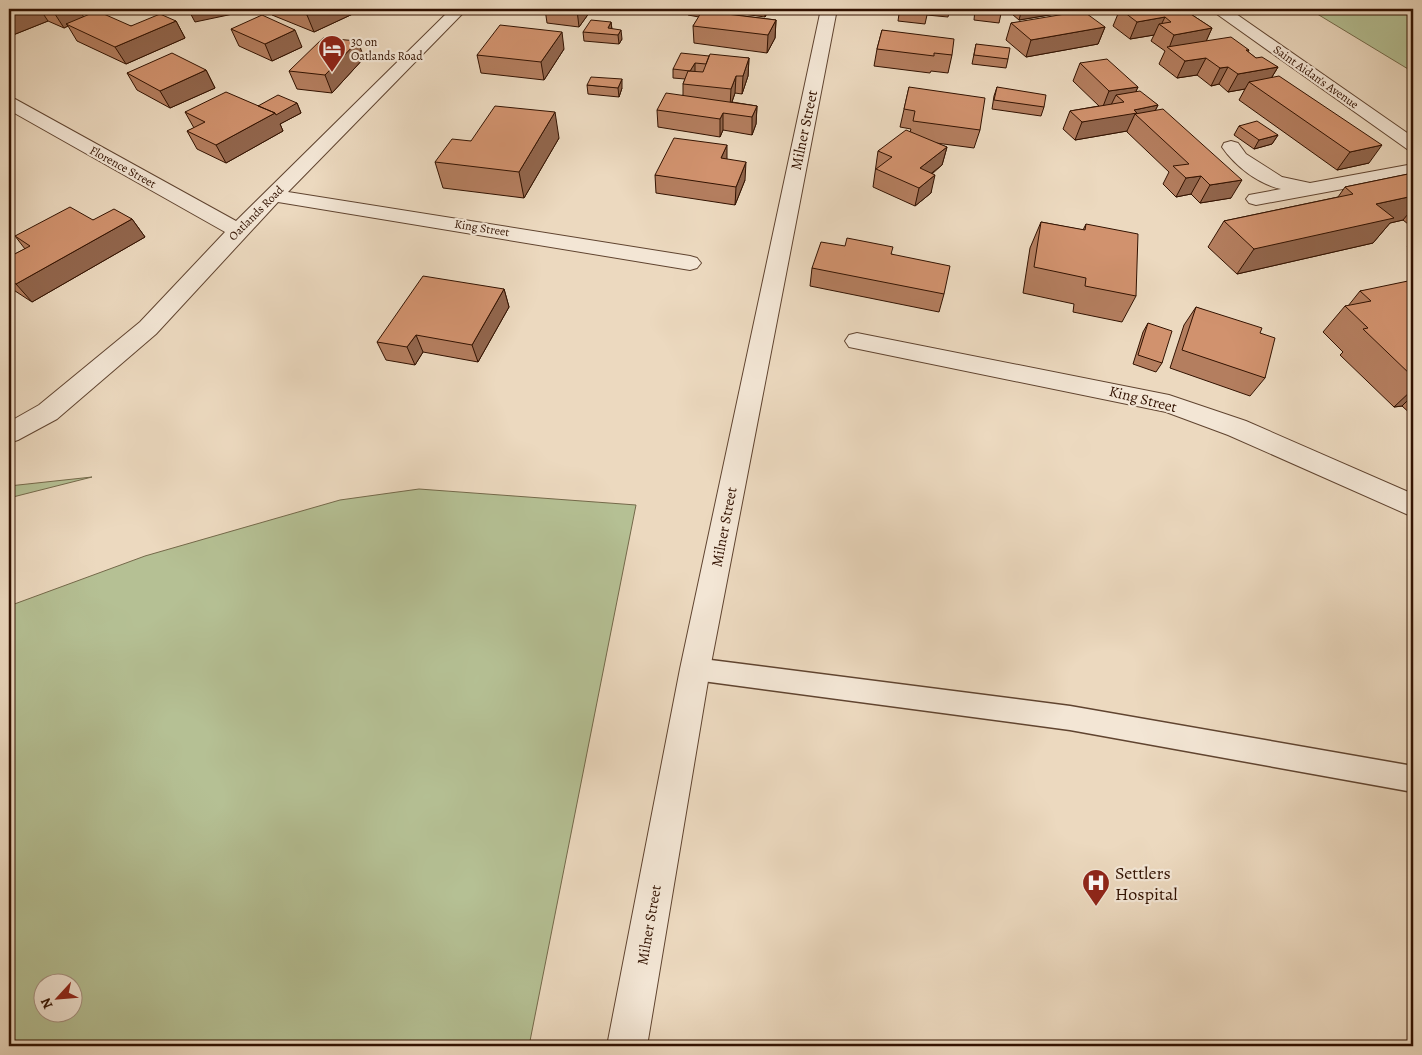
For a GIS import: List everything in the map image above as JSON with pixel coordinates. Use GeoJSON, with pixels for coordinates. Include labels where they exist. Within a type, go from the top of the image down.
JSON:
{"type":"FeatureCollection","features":[{"type":"Feature","properties":{"kind":"street","name":"Oatlands Road"},"geometry":{"type":"LineString","coordinates":[[9,433],[48,412],[148,328],[238,231],[459,9]]}},
{"type":"Feature","properties":{"kind":"street","name":"Milner Street"},"geometry":{"type":"LineString","coordinates":[[627,1046],[695,669],[829,9]]}},
{"type":"Feature","properties":{"kind":"street","name":"Saint Aidan's Avenue"},"geometry":{"type":"LineString","coordinates":[[1218,9],[1413,145]]}},
{"type":"Feature","properties":{"kind":"street","name":"Florence Street"},"geometry":{"type":"LineString","coordinates":[[9,103],[238,231]]}},
{"type":"Feature","properties":{"kind":"street"},"geometry":{"type":"LineString","coordinates":[[1231,147],[1239,158],[1276,182],[1312,189]]}},
{"type":"Feature","properties":{"kind":"street"},"geometry":{"type":"LineString","coordinates":[[1256,199],[1413,170]]}},
{"type":"Feature","properties":{"kind":"street","name":"King Street"},"geometry":{"type":"LineString","coordinates":[[274,196],[690,263]]}},
{"type":"Feature","properties":{"kind":"street","name":"King Street"},"geometry":{"type":"LineString","coordinates":[[857,341],[1169,404],[1237,428],[1413,506]]}},
{"type":"Feature","properties":{"kind":"lane"},"geometry":{"type":"LineString","coordinates":[[695,669],[1070,718],[1413,779]]}},
{"type":"Feature","properties":{"kind":"green space"},"geometry":{"type":"Polygon","coordinates":[[[1309,9],[1413,9],[1413,72],[1309,9]]]}},
{"type":"Feature","properties":{"kind":"green space"},"geometry":{"type":"Polygon","coordinates":[[[92,477],[9,498],[9,486],[92,477]]]}},
{"type":"Feature","properties":{"kind":"green space"},"geometry":{"type":"Polygon","coordinates":[[[419,489],[636,505],[529,1046],[9,1046],[9,606],[145,556],[340,500],[419,489]]]}},
{"type":"Feature","properties":{"kind":"building"},"geometry":{"type":"Polygon","coordinates":[[[9,9],[24,9],[9,15],[9,9]]]}},
{"type":"Feature","properties":{"kind":"building"},"geometry":{"type":"Polygon","coordinates":[[[291,9],[321,9],[307,15],[291,9]]]}},
{"type":"Feature","properties":{"kind":"building"},"geometry":{"type":"Polygon","coordinates":[[[976,9],[1002,9],[1002,14],[976,11],[976,9]]]}},
{"type":"Feature","properties":{"kind":"building"},"geometry":{"type":"Polygon","coordinates":[[[1120,9],[1183,9],[1212,28],[1174,35],[1159,24],[1171,22],[1165,17],[1137,22],[1120,9]]]}},
{"type":"Feature","properties":{"kind":"building"},"geometry":{"type":"Polygon","coordinates":[[[97,11],[131,26],[160,14],[176,21],[115,47],[66,24],[97,11]]]}},
{"type":"Feature","properties":{"kind":"building"},"geometry":{"type":"Polygon","coordinates":[[[702,11],[776,20],[768,35],[693,26],[702,11]]]}},
{"type":"Feature","properties":{"kind":"building"},"geometry":{"type":"Polygon","coordinates":[[[1083,11],[1105,27],[1031,40],[1011,23],[1083,11]]]}},
{"type":"Feature","properties":{"kind":"building"},"geometry":{"type":"Polygon","coordinates":[[[262,15],[295,30],[265,44],[231,29],[262,15]]]}},
{"type":"Feature","properties":{"kind":"building"},"geometry":{"type":"Polygon","coordinates":[[[591,20],[611,22],[608,28],[621,30],[618,35],[583,32],[591,20]]]}},
{"type":"Feature","properties":{"kind":"building"},"geometry":{"type":"Polygon","coordinates":[[[500,25],[562,32],[541,62],[477,55],[500,25]]]}},
{"type":"Feature","properties":{"kind":"building"},"geometry":{"type":"Polygon","coordinates":[[[882,30],[954,39],[952,55],[934,53],[934,56],[877,49],[882,30]]]}},
{"type":"Feature","properties":{"kind":"building"},"geometry":{"type":"Polygon","coordinates":[[[1231,37],[1249,50],[1246,50],[1256,58],[1262,57],[1278,67],[1238,74],[1228,67],[1220,68],[1206,58],[1185,61],[1167,47],[1231,37]]]}},
{"type":"Feature","properties":{"kind":"building"},"geometry":{"type":"Polygon","coordinates":[[[323,38],[358,41],[325,75],[289,71],[323,38]]]}},
{"type":"Feature","properties":{"kind":"building"},"geometry":{"type":"Polygon","coordinates":[[[976,44],[1010,48],[1008,59],[974,55],[976,44]]]}},
{"type":"Feature","properties":{"kind":"building"},"geometry":{"type":"Polygon","coordinates":[[[172,53],[206,70],[160,91],[127,73],[172,53]]]}},
{"type":"Feature","properties":{"kind":"building"},"geometry":{"type":"Polygon","coordinates":[[[681,53],[709,56],[706,64],[695,63],[690,71],[673,69],[681,53]]]}},
{"type":"Feature","properties":{"kind":"building"},"geometry":{"type":"Polygon","coordinates":[[[710,54],[749,58],[743,76],[736,76],[731,89],[683,84],[688,71],[703,72],[710,54]]]}},
{"type":"Feature","properties":{"kind":"building"},"geometry":{"type":"Polygon","coordinates":[[[1107,59],[1138,87],[1109,91],[1080,63],[1107,59]]]}},
{"type":"Feature","properties":{"kind":"building"},"geometry":{"type":"Polygon","coordinates":[[[1279,76],[1382,145],[1350,152],[1249,82],[1279,76]]]}},
{"type":"Feature","properties":{"kind":"building"},"geometry":{"type":"Polygon","coordinates":[[[591,77],[622,79],[618,88],[587,85],[591,77]]]}},
{"type":"Feature","properties":{"kind":"building"},"geometry":{"type":"Polygon","coordinates":[[[909,87],[985,98],[980,130],[913,121],[915,111],[904,109],[909,87]]]}},
{"type":"Feature","properties":{"kind":"building"},"geometry":{"type":"Polygon","coordinates":[[[997,87],[1046,95],[1044,107],[994,100],[997,87]]]}},
{"type":"Feature","properties":{"kind":"building"},"geometry":{"type":"Polygon","coordinates":[[[1140,91],[1158,105],[1134,110],[1137,113],[1082,122],[1070,111],[1124,102],[1116,95],[1140,91]]]}},
{"type":"Feature","properties":{"kind":"building"},"geometry":{"type":"Polygon","coordinates":[[[226,92],[275,113],[216,145],[187,131],[205,122],[185,112],[226,92]]]}},
{"type":"Feature","properties":{"kind":"building"},"geometry":{"type":"Polygon","coordinates":[[[666,93],[757,106],[752,117],[723,113],[720,119],[657,110],[666,93]]]}},
{"type":"Feature","properties":{"kind":"building"},"geometry":{"type":"Polygon","coordinates":[[[278,95],[297,103],[276,115],[258,106],[278,95]]]}},
{"type":"Feature","properties":{"kind":"building"},"geometry":{"type":"Polygon","coordinates":[[[495,106],[555,112],[519,172],[435,162],[452,139],[471,141],[495,106]]]}},
{"type":"Feature","properties":{"kind":"building"},"geometry":{"type":"Polygon","coordinates":[[[1163,109],[1242,180],[1210,185],[1201,176],[1186,178],[1173,166],[1189,164],[1135,114],[1163,109]]]}},
{"type":"Feature","properties":{"kind":"building"},"geometry":{"type":"Polygon","coordinates":[[[1257,121],[1278,135],[1259,140],[1239,126],[1257,121]]]}},
{"type":"Feature","properties":{"kind":"building"},"geometry":{"type":"Polygon","coordinates":[[[906,130],[947,147],[920,168],[935,175],[919,188],[876,169],[892,157],[878,151],[906,130]]]}},
{"type":"Feature","properties":{"kind":"building"},"geometry":{"type":"Polygon","coordinates":[[[674,138],[727,145],[721,158],[746,162],[736,187],[655,175],[674,138]]]}},
{"type":"Feature","properties":{"kind":"building"},"geometry":{"type":"Polygon","coordinates":[[[1413,173],[1413,196],[1376,204],[1394,218],[1254,249],[1224,221],[1353,194],[1345,187],[1413,173]]]}},
{"type":"Feature","properties":{"kind":"building"},"geometry":{"type":"Polygon","coordinates":[[[70,207],[93,220],[114,209],[132,219],[16,284],[9,280],[9,257],[30,246],[15,236],[70,207]]]}},
{"type":"Feature","properties":{"kind":"building"},"geometry":{"type":"Polygon","coordinates":[[[1041,222],[1085,230],[1086,224],[1138,234],[1136,296],[1085,286],[1086,278],[1034,267],[1041,222]]]}},
{"type":"Feature","properties":{"kind":"building"},"geometry":{"type":"Polygon","coordinates":[[[847,238],[893,247],[891,254],[950,266],[944,294],[812,268],[821,242],[845,246],[847,238]]]}},
{"type":"Feature","properties":{"kind":"building"},"geometry":{"type":"Polygon","coordinates":[[[423,276],[504,289],[472,345],[416,335],[407,347],[377,342],[423,276]]]}},
{"type":"Feature","properties":{"kind":"building"},"geometry":{"type":"Polygon","coordinates":[[[1408,281],[1413,285],[1413,377],[1363,329],[1368,328],[1345,306],[1371,301],[1360,291],[1408,281]]]}},
{"type":"Feature","properties":{"kind":"building"},"geometry":{"type":"Polygon","coordinates":[[[1196,307],[1262,328],[1260,333],[1275,338],[1265,378],[1182,350],[1196,307]]]}},
{"type":"Feature","properties":{"kind":"building"},"geometry":{"type":"Polygon","coordinates":[[[1148,323],[1172,331],[1162,363],[1138,355],[1148,323]]]}},
{"type":"Feature","properties":{"kind":"place","name":"30 on Oatlands Road"},"geometry":{"type":"Point","coordinates":[332,73]}},
{"type":"Feature","properties":{"kind":"place","name":"Settlers Hospital"},"geometry":{"type":"Point","coordinates":[1096,907]}}]}
